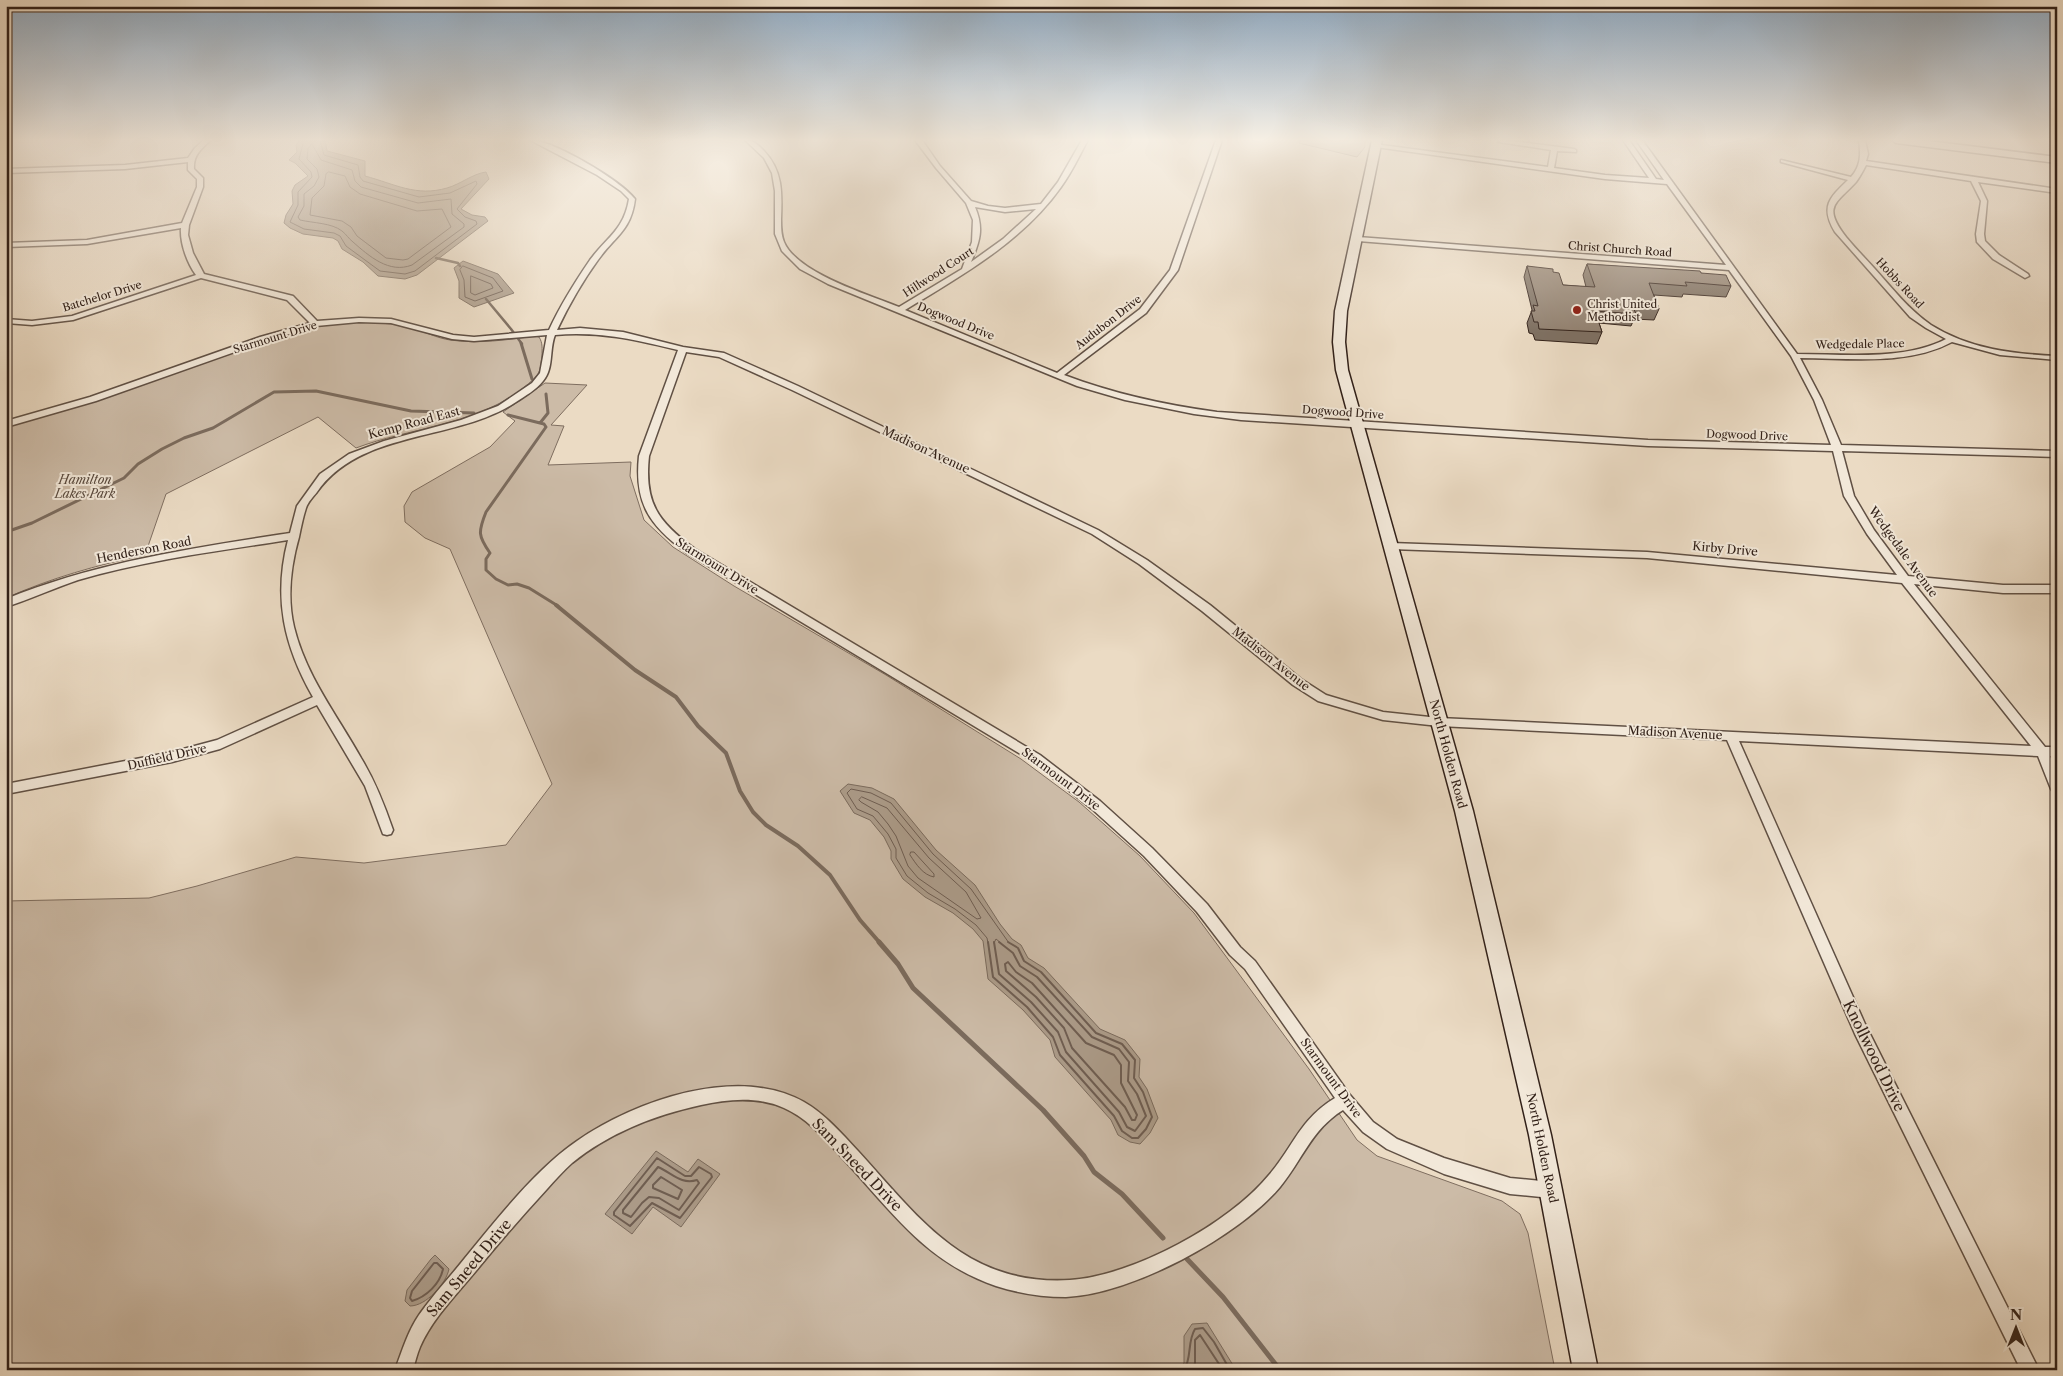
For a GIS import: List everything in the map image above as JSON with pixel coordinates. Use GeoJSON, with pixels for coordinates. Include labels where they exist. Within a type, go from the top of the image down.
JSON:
{"type":"FeatureCollection","features":[{"type":"Feature","properties":{"kind":"main road","name":"North Holden Road"},"geometry":{"type":"LineString","coordinates":[[1365,204],[1341,311],[1339,342],[1342,370],[1439,722],[1498,953],[1551,1190],[1586,1370]]}},
{"type":"Feature","properties":{"kind":"street"},"geometry":{"type":"LineString","coordinates":[[193,204],[185,225],[184,235],[189,253],[201,276],[290,298],[315,324]]}},
{"type":"Feature","properties":{"kind":"street","name":"Kemp Road East"},"geometry":{"type":"LineString","coordinates":[[387,830],[368,780],[319,699],[298,659],[288,625],[287,578],[291,536],[307,494],[314,483],[333,466],[364,450],[383,443],[476,420],[503,407],[525,393],[546,372],[550,336],[582,278],[602,249],[624,226],[629,216],[631,204]]}},
{"type":"Feature","properties":{"kind":"street","name":"Dogwood Drive"},"geometry":{"type":"LineString","coordinates":[[778,204],[779,238],[782,246],[793,259],[810,272],[1086,387],[1135,401],[1175,409],[1241,417],[1648,444],[2057,454]]}},
{"type":"Feature","properties":{"kind":"street"},"geometry":{"type":"LineString","coordinates":[[965,268],[976,242],[977,220],[970,204]]}},
{"type":"Feature","properties":{"kind":"street"},"geometry":{"type":"LineString","coordinates":[[973,204],[981,208],[1001,211],[1041,206]]}},
{"type":"Feature","properties":{"kind":"street","name":"Audubon Drive"},"geometry":{"type":"LineString","coordinates":[[1058,376],[1144,311],[1174,270],[1197,204]]}},
{"type":"Feature","properties":{"kind":"street","name":"Wedgedale Avenue"},"geometry":{"type":"LineString","coordinates":[[1686,204],[1795,356],[1818,400],[1837,448],[1849,496],[1870,532],[1904,578],[2042,752],[2057,788]]}},
{"type":"Feature","properties":{"kind":"street","name":"Hobbs Road"},"geometry":{"type":"LineString","coordinates":[[1831,204],[1830,211],[1836,229],[1912,313],[1928,326],[1952,339],[1994,352],[2019,357],[2057,358]]}},
{"type":"Feature","properties":{"kind":"street"},"geometry":{"type":"LineString","coordinates":[[1984,204],[1980,234],[1981,242],[1996,257],[2024,276]]}},
{"type":"Feature","properties":{"kind":"street","name":"Hillwood Court"},"geometry":{"type":"LineString","coordinates":[[900,310],[1000,245],[1026,223],[1041,206]]}},
{"type":"Feature","properties":{"kind":"street"},"geometry":{"type":"LineString","coordinates":[[6,245],[87,242],[185,225]]}},
{"type":"Feature","properties":{"kind":"street","name":"Christ Church Road"},"geometry":{"type":"LineString","coordinates":[[1358,239],[1731,268]]}},
{"type":"Feature","properties":{"kind":"street","name":"Batchelor Drive"},"geometry":{"type":"LineString","coordinates":[[6,321],[32,322],[73,318],[201,276]]}},
{"type":"Feature","properties":{"kind":"street","name":"Starmount Drive"},"geometry":{"type":"LineString","coordinates":[[6,424],[93,399],[263,339],[315,324],[359,320],[391,321],[452,337],[474,339],[499,338],[553,331]]}},
{"type":"Feature","properties":{"kind":"street","name":"Madison Avenue"},"geometry":{"type":"LineString","coordinates":[[553,331],[599,330],[683,349],[721,355],[778,381],[1094,532],[1143,562],[1206,608],[1297,682],[1322,698],[1383,716],[1439,722],[2057,752]]}},
{"type":"Feature","properties":{"kind":"street","name":"Wedgedale Place"},"geometry":{"type":"LineString","coordinates":[[1795,356],[1897,356],[1933,349],[1952,339]]}},
{"type":"Feature","properties":{"kind":"street","name":"Starmount Drive"},"geometry":{"type":"LineString","coordinates":[[683,349],[644,456],[641,474],[644,492],[651,510],[665,532],[691,551],[1036,758],[1096,805],[1148,852],[1202,908],[1235,951],[1250,965],[1345,1100],[1368,1127],[1392,1144],[1444,1166],[1510,1186],[1551,1190]]}},
{"type":"Feature","properties":{"kind":"street","name":"Henderson Road"},"geometry":{"type":"LineString","coordinates":[[6,603],[53,584],[147,560],[291,536]]}},
{"type":"Feature","properties":{"kind":"street","name":"Kirby Drive"},"geometry":{"type":"LineString","coordinates":[[1390,546],[1647,555],[2003,588],[2057,590]]}},
{"type":"Feature","properties":{"kind":"street","name":"Duffield Drive"},"geometry":{"type":"LineString","coordinates":[[6,789],[172,757],[220,744],[319,699]]}},
{"type":"Feature","properties":{"kind":"street","name":"Knollwood Drive"},"geometry":{"type":"LineString","coordinates":[[1731,736],[1860,1030],[2030,1370]]}},
{"type":"Feature","properties":{"kind":"street","name":"Sam Sneed Drive"},"geometry":{"type":"LineString","coordinates":[[404,1370],[413,1343],[425,1321],[521,1205],[566,1158],[605,1130],[654,1109],[718,1093],[741,1091],[769,1096],[799,1107],[822,1125],[916,1227],[948,1256],[991,1277],[1033,1287],[1081,1287],[1131,1273],[1171,1255],[1203,1240],[1244,1213],[1275,1180],[1301,1139],[1321,1116],[1345,1100]]}},
{"type":"Feature","properties":{"kind":"green space","name":"Hamilton Lakes Park"},"geometry":{"type":"Polygon","coordinates":[[[358,322],[406,326],[440,338],[471,342],[539,337],[542,348],[540,370],[534,379],[518,392],[480,412],[356,448],[318,417],[166,494],[145,555],[74,573],[6,598],[6,426],[96,401],[296,331],[318,326],[358,322]]]}},
{"type":"Feature","properties":{"kind":"green space"},"geometry":{"type":"Polygon","coordinates":[[[545,383],[587,385],[551,425],[564,426],[548,465],[631,462],[630,476],[644,520],[673,547],[734,586],[886,675],[1021,759],[1079,802],[1140,856],[1194,913],[1309,1069],[1357,1140],[1377,1156],[1502,1201],[1520,1214],[1528,1233],[1555,1370],[6,1370],[6,901],[149,898],[296,857],[364,863],[506,845],[552,784],[450,549],[425,538],[405,522],[404,506],[412,492],[490,447],[515,421],[503,412],[545,383]]]}},
{"type":"Feature","properties":{"kind":"water"},"geometry":{"type":"Polygon","coordinates":[[[293,204],[465,204],[461,209],[472,215],[485,217],[488,221],[417,275],[405,279],[378,276],[363,262],[342,249],[338,241],[333,238],[303,234],[290,228],[284,223],[286,215],[293,204]]]}},
{"type":"Feature","properties":{"kind":"water"},"geometry":{"type":"Polygon","coordinates":[[[463,261],[498,274],[514,293],[474,307],[459,298],[459,281],[454,268],[463,261]]]}},
{"type":"Feature","properties":{"kind":"water"},"geometry":{"type":"Polygon","coordinates":[[[848,784],[872,788],[894,799],[936,850],[975,885],[1000,924],[1012,939],[1021,945],[1028,958],[1044,968],[1100,1029],[1125,1040],[1140,1059],[1139,1077],[1147,1089],[1158,1118],[1150,1133],[1140,1144],[1130,1142],[1118,1135],[1111,1120],[1055,1057],[1050,1040],[1023,1010],[988,979],[983,941],[973,929],[953,913],[925,897],[903,879],[891,859],[891,851],[884,837],[870,820],[854,813],[840,791],[848,784]]]}},
{"type":"Feature","properties":{"kind":"water"},"geometry":{"type":"Polygon","coordinates":[[[656,1151],[688,1172],[698,1159],[720,1174],[681,1227],[653,1207],[632,1234],[605,1214],[656,1151]]]}},
{"type":"Feature","properties":{"kind":"water"},"geometry":{"type":"Polygon","coordinates":[[[435,1255],[449,1269],[447,1275],[440,1287],[429,1298],[410,1306],[405,1301],[407,1290],[435,1255]]]}},
{"type":"Feature","properties":{"kind":"water"},"geometry":{"type":"Polygon","coordinates":[[[1207,1323],[1236,1370],[1178,1370],[1184,1363],[1184,1336],[1192,1324],[1207,1323]]]}},
{"type":"Feature","properties":{"kind":"building"},"geometry":{"type":"Polygon","coordinates":[[[1587,264],[1700,271],[1701,273],[1726,275],[1731,286],[1685,282],[1687,286],[1649,283],[1659,309],[1633,307],[1636,314],[1595,311],[1602,332],[1539,329],[1538,322],[1534,322],[1531,311],[1535,311],[1533,305],[1538,306],[1527,266],[1553,269],[1553,272],[1559,273],[1563,285],[1595,287],[1587,264]]]}},
{"type":"Feature","properties":{"kind":"waterway"},"geometry":{"type":"LineString","coordinates":[[436,258],[458,263],[460,266]]}},
{"type":"Feature","properties":{"kind":"waterway"},"geometry":{"type":"LineString","coordinates":[[486,299],[522,344]]}},
{"type":"Feature","properties":{"kind":"waterway"},"geometry":{"type":"LineString","coordinates":[[521,343],[532,379]]}},
{"type":"Feature","properties":{"kind":"waterway"},"geometry":{"type":"LineString","coordinates":[[6,532],[32,523],[124,478],[138,464],[162,449],[184,438],[213,428],[274,392],[316,391],[411,411],[474,413]]}},
{"type":"Feature","properties":{"kind":"waterway"},"geometry":{"type":"LineString","coordinates":[[540,423],[548,413],[546,394]]}},
{"type":"Feature","properties":{"kind":"waterway"},"geometry":{"type":"LineString","coordinates":[[508,415],[540,423]]}},
{"type":"Feature","properties":{"kind":"waterway"},"geometry":{"type":"LineString","coordinates":[[540,423],[546,427],[486,512],[480,534],[490,553],[486,559],[486,570],[496,579],[508,585],[517,584],[529,588],[558,606]]}},
{"type":"Feature","properties":{"kind":"waterway"},"geometry":{"type":"LineString","coordinates":[[556,605],[635,670],[676,697],[698,726],[726,753],[740,791],[753,812],[766,825],[798,846],[830,875],[860,920],[880,943]]}},
{"type":"Feature","properties":{"kind":"waterway"},"geometry":{"type":"LineString","coordinates":[[879,942],[898,964],[913,988],[1043,1110],[1084,1156],[1094,1172],[1122,1194],[1163,1238]]}},
{"type":"Feature","properties":{"kind":"waterway"},"geometry":{"type":"LineString","coordinates":[[1187,1259],[1223,1297],[1280,1370]]}},
{"type":"Feature","properties":{"kind":"place","name":"Christ United Methodist"},"geometry":{"type":"Point","coordinates":[1577,310]}}]}
